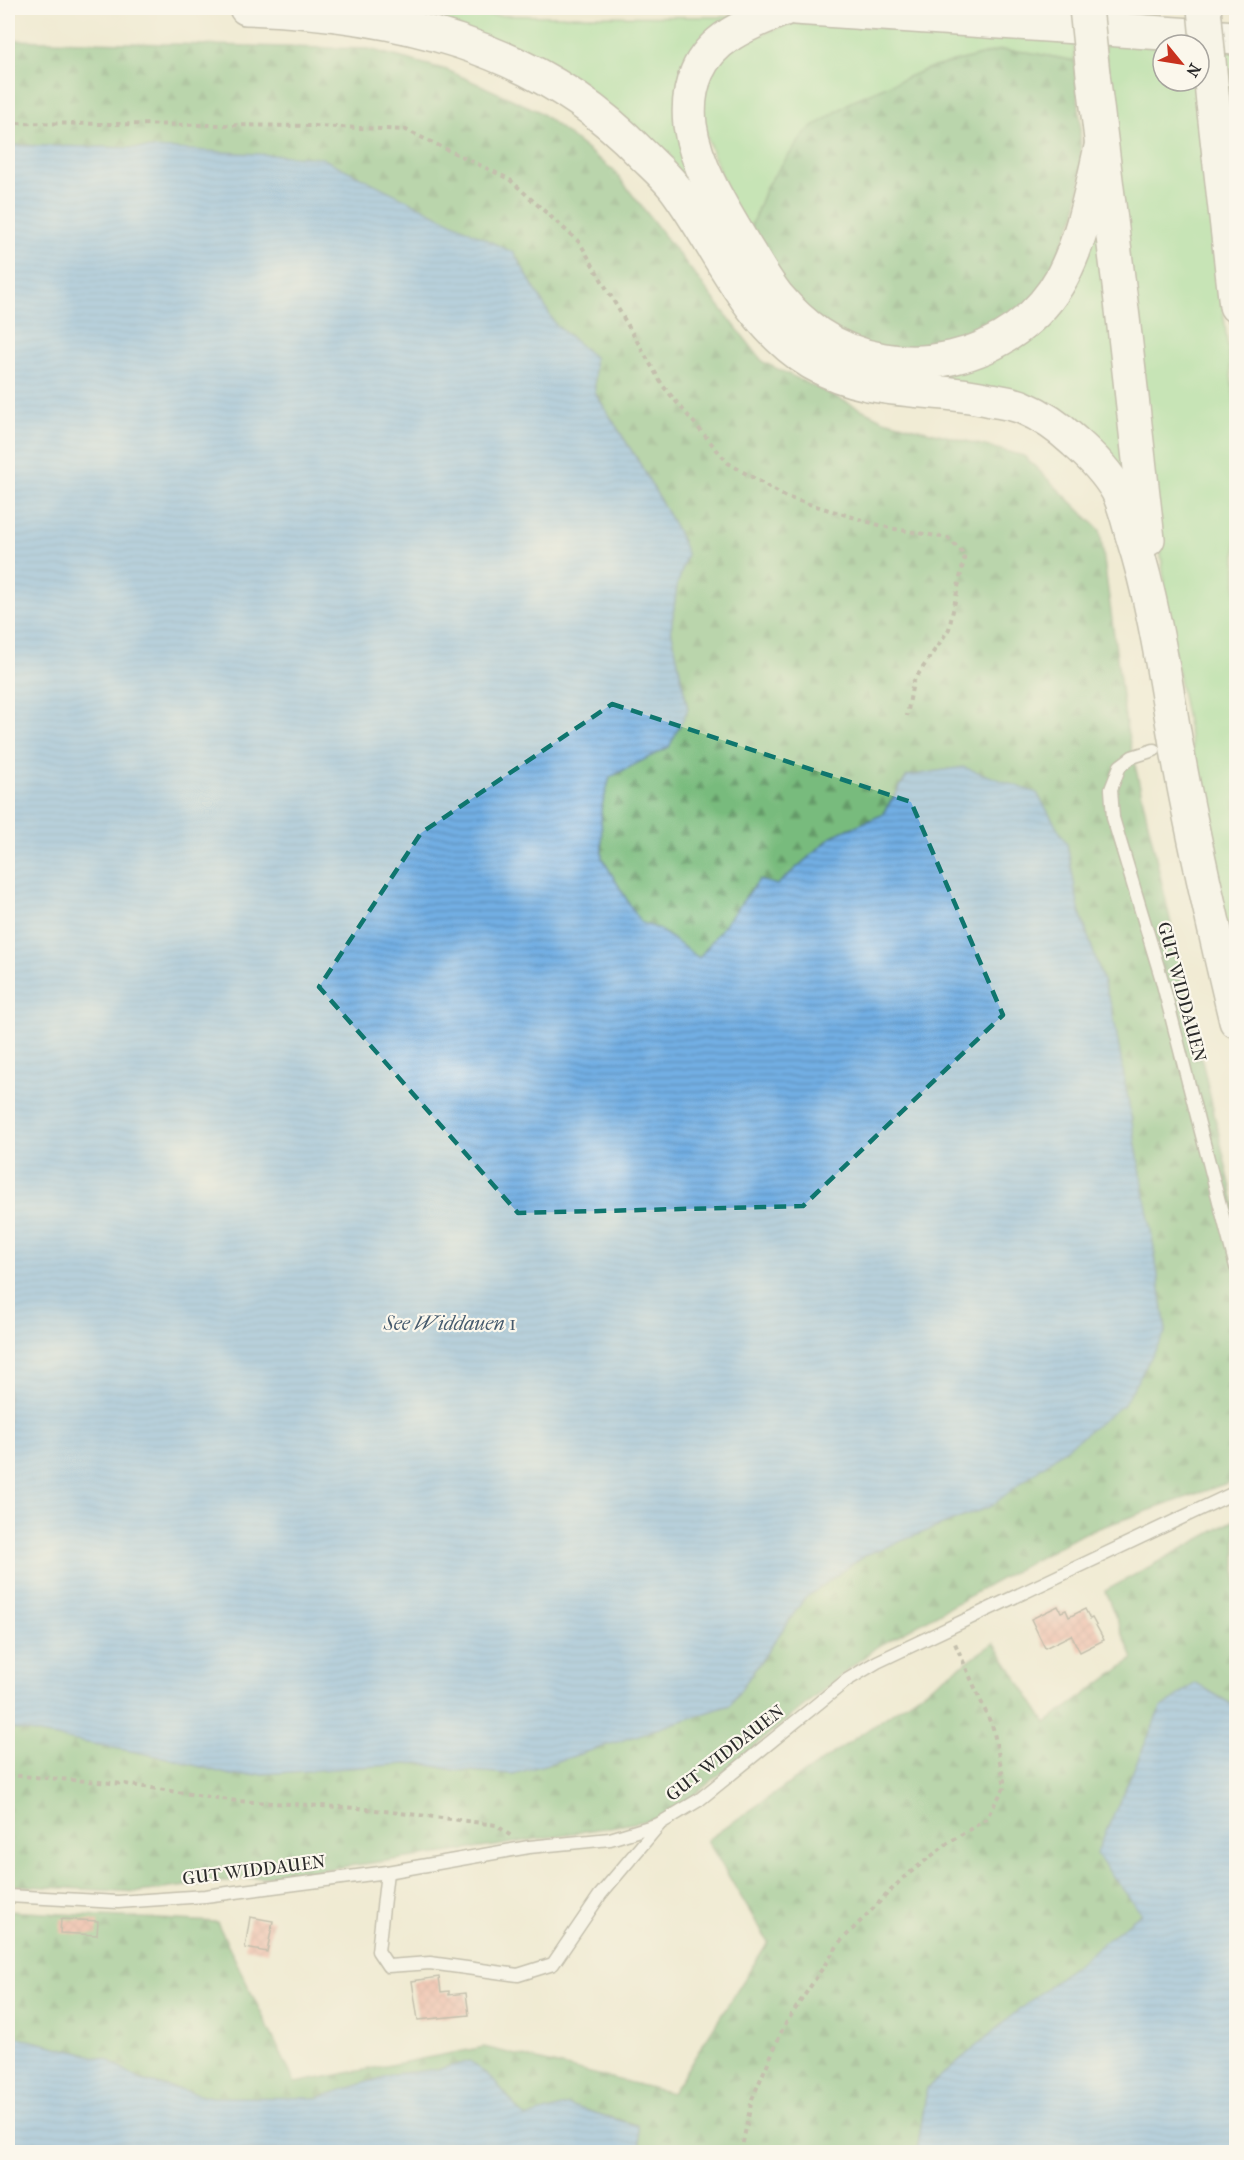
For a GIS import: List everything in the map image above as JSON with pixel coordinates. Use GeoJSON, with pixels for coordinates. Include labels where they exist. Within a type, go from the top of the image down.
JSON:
{"type":"FeatureCollection","features":[{"type":"Feature","properties":{"kind":"highway"},"geometry":{"type":"LineString","coordinates":[[246,8],[292,8],[375,20],[435,32],[506,58],[583,101],[629,141],[673,186],[753,309],[781,339],[812,362],[850,380],[891,389],[971,395],[1020,406],[1064,431],[1097,462],[1118,492],[1143,567],[1183,784],[1236,1021]]}},
{"type":"Feature","properties":{"kind":"highway"},"geometry":{"type":"LineString","coordinates":[[787,8],[738,28],[708,55],[698,70],[692,88],[689,106],[690,126],[701,163],[760,272],[778,297],[800,318],[818,334],[838,345],[872,357],[919,363],[968,354],[988,347],[1013,331],[1031,316],[1061,278],[1081,231],[1101,147]]}},
{"type":"Feature","properties":{"kind":"highway"},"geometry":{"type":"LineString","coordinates":[[795,8],[1236,38]]}},
{"type":"Feature","properties":{"kind":"highway"},"geometry":{"type":"LineString","coordinates":[[1086,8],[1101,147],[1124,318],[1163,669]]}},
{"type":"Feature","properties":{"kind":"highway"},"geometry":{"type":"LineString","coordinates":[[1204,8],[1236,306]]}},
{"type":"Feature","properties":{"kind":"lane","name":"GUT WIDDAUEN"},"geometry":{"type":"LineString","coordinates":[[1154,750],[1132,757],[1120,765],[1111,789],[1113,818],[1161,977],[1236,1267]]}},
{"type":"Feature","properties":{"kind":"lane","name":"GUT WIDDAUEN"},"geometry":{"type":"LineString","coordinates":[[8,1896],[118,1902],[205,1896],[387,1872],[529,1847],[609,1839],[659,1824],[699,1800],[847,1680],[877,1662],[1236,1492]]}},
{"type":"Feature","properties":{"kind":"lane"},"geometry":{"type":"LineString","coordinates":[[387,1872],[378,1951],[388,1966],[430,1963],[518,1975],[553,1964],[600,1895],[659,1824]]}},
{"type":"Feature","properties":{"kind":"path"},"geometry":{"type":"LineString","coordinates":[[8,123],[315,126],[406,130],[509,179],[580,243],[663,386],[728,464],[786,497],[889,528],[948,538],[965,555],[949,629],[913,682],[907,716]]}},
{"type":"Feature","properties":{"kind":"path"},"geometry":{"type":"LineString","coordinates":[[741,2152],[752,2099],[784,2026],[840,1942],[903,1878],[948,1843],[986,1819],[1005,1786],[993,1728],[949,1627]]}},
{"type":"Feature","properties":{"kind":"path"},"geometry":{"type":"LineString","coordinates":[[8,1775],[125,1784],[236,1801],[358,1808],[462,1820],[496,1825],[529,1847]]}},
{"type":"Feature","properties":{"kind":"highlighted area"},"geometry":{"type":"Polygon","coordinates":[[[612,704],[911,802],[1003,1015],[803,1206],[518,1213],[319,987],[421,833],[612,704]]]}},
{"type":"Feature","properties":{"kind":"green space"},"geometry":{"type":"Polygon","coordinates":[[[425,15],[733,17],[701,49],[692,61],[683,82],[678,120],[689,164],[729,246],[769,302],[802,333],[821,346],[868,367],[893,372],[942,371],[991,356],[1014,343],[1040,324],[1068,290],[1083,256],[1095,207],[1100,207],[1134,497],[1129,495],[1111,467],[1092,444],[1072,426],[1049,412],[997,393],[967,387],[884,379],[852,371],[806,348],[788,334],[759,301],[699,209],[677,180],[631,130],[578,88],[550,70],[464,29],[442,21],[426,19],[425,15]]]}},
{"type":"Feature","properties":{"kind":"green space"},"geometry":{"type":"Polygon","coordinates":[[[792,23],[1074,37],[1075,61],[1027,52],[1000,50],[927,69],[854,100],[806,132],[767,185],[748,234],[732,206],[697,110],[722,49],[792,23]]]}},
{"type":"Feature","properties":{"kind":"green space"},"geometry":{"type":"Polygon","coordinates":[[[8,40],[369,49],[447,70],[538,111],[614,171],[763,362],[884,420],[1024,456],[1100,530],[1126,725],[1236,1210],[1236,1480],[1082,1534],[875,1648],[693,1796],[658,1819],[495,1846],[139,1892],[8,1885],[8,1728],[168,1758],[234,1776],[419,1763],[454,1770],[513,1774],[730,1705],[804,1599],[865,1555],[991,1506],[1166,1330],[1112,1008],[1079,909],[1067,844],[907,776],[882,815],[834,835],[777,885],[759,880],[699,958],[658,929],[640,922],[602,858],[601,809],[610,777],[669,747],[688,709],[671,629],[677,586],[687,554],[678,532],[640,464],[595,392],[594,357],[555,324],[514,253],[175,149],[8,145],[8,40]]]}},
{"type":"Feature","properties":{"kind":"green space"},"geometry":{"type":"Polygon","coordinates":[[[1104,42],[1151,46],[1151,93],[1196,93],[1236,415],[1236,952],[1231,953],[1169,626],[1104,42]]]}},
{"type":"Feature","properties":{"kind":"green space"},"geometry":{"type":"Polygon","coordinates":[[[1218,46],[1236,48],[1236,72],[1222,73],[1218,46]]]}},
{"type":"Feature","properties":{"kind":"green space"},"geometry":{"type":"Polygon","coordinates":[[[1000,50],[1027,52],[1075,61],[1080,118],[1081,177],[1076,213],[1041,294],[983,341],[870,350],[799,308],[748,234],[767,185],[806,132],[854,100],[927,69],[1000,50]]]}},
{"type":"Feature","properties":{"kind":"green space"},"geometry":{"type":"Polygon","coordinates":[[[1236,72],[1236,205],[1222,73],[1236,72]]]}},
{"type":"Feature","properties":{"kind":"green space"},"geometry":{"type":"Polygon","coordinates":[[[1236,1519],[1236,1707],[1196,1683],[1141,1913],[1015,2013],[927,2088],[917,2152],[641,2152],[638,2125],[568,2105],[526,2118],[498,2085],[470,2061],[440,2069],[394,2074],[317,2098],[211,2097],[140,2080],[109,2060],[8,2035],[8,1911],[217,1922],[295,2083],[484,2047],[672,2093],[768,1942],[707,1840],[994,1643],[1046,1723],[1133,1659],[1105,1591],[1236,1519]]]}},
{"type":"Feature","properties":{"kind":"water","name":"See Widdauen 1"},"geometry":{"type":"Polygon","coordinates":[[[8,145],[175,149],[322,158],[514,253],[555,324],[594,357],[595,393],[640,464],[678,532],[687,554],[677,586],[671,629],[688,709],[669,747],[610,777],[601,809],[602,858],[640,922],[658,929],[699,958],[759,880],[777,885],[834,835],[882,815],[907,776],[963,767],[1037,793],[1067,844],[1079,909],[1112,1008],[1154,1248],[1166,1331],[1124,1404],[991,1506],[865,1555],[804,1599],[730,1705],[513,1774],[454,1770],[419,1763],[234,1776],[168,1758],[8,1728],[8,145]]]}},
{"type":"Feature","properties":{"kind":"water"},"geometry":{"type":"Polygon","coordinates":[[[1196,1683],[1236,1707],[1236,2152],[917,2152],[927,2088],[1015,2013],[1141,1913],[1096,1854],[1161,1708],[1196,1683]]]}},
{"type":"Feature","properties":{"kind":"water"},"geometry":{"type":"Polygon","coordinates":[[[8,2035],[109,2060],[140,2080],[211,2097],[317,2098],[394,2074],[440,2069],[470,2061],[498,2085],[525,2118],[568,2105],[638,2126],[641,2152],[8,2152],[8,2035]]]}},
{"type":"Feature","properties":{"kind":"building"},"geometry":{"type":"Polygon","coordinates":[[[1058,1606],[1061,1612],[1066,1610],[1069,1617],[1085,1609],[1104,1640],[1080,1652],[1071,1635],[1045,1648],[1031,1619],[1058,1606]]]}},
{"type":"Feature","properties":{"kind":"building"},"geometry":{"type":"Polygon","coordinates":[[[250,1917],[273,1921],[267,1952],[245,1948],[250,1917]]]}},
{"type":"Feature","properties":{"kind":"building"},"geometry":{"type":"Polygon","coordinates":[[[61,1919],[98,1921],[97,1935],[60,1933],[61,1919]]]}},
{"type":"Feature","properties":{"kind":"building"},"geometry":{"type":"Polygon","coordinates":[[[439,1977],[441,1992],[449,1991],[449,1995],[466,1993],[469,2015],[418,2020],[412,1981],[439,1977]]]}}]}
